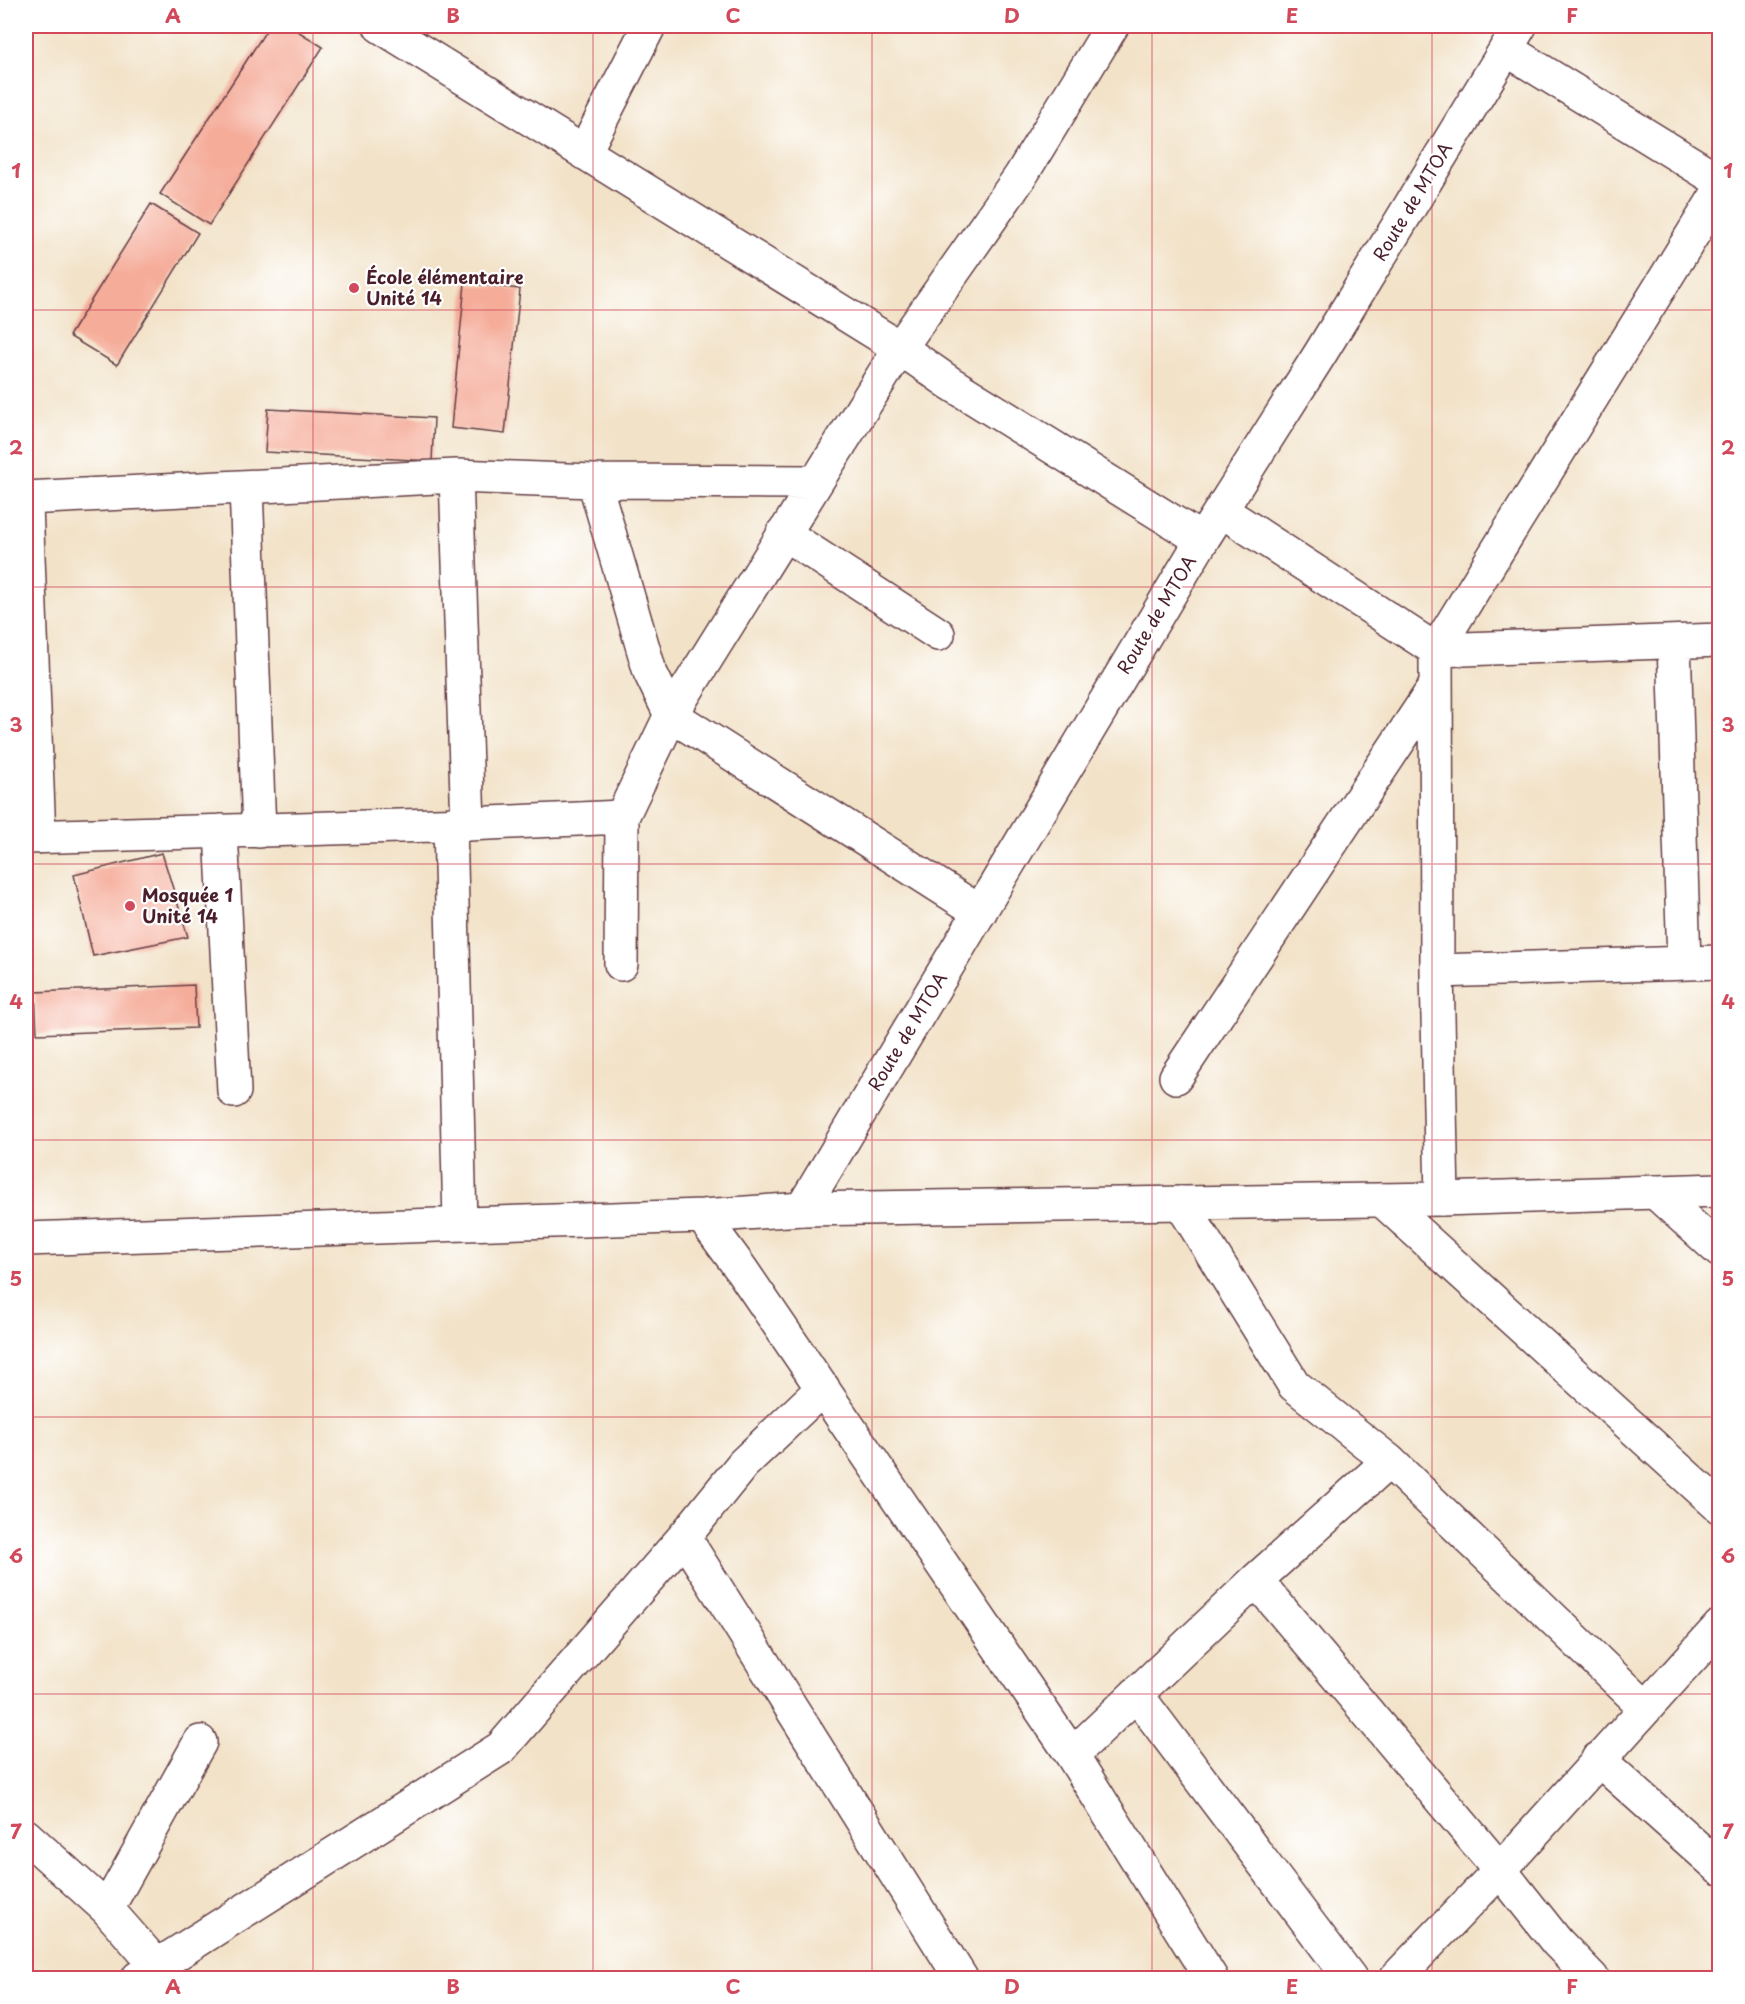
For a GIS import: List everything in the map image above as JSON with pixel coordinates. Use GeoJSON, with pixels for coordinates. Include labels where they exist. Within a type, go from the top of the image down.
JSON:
{"type":"FeatureCollection","features":[{"type":"Feature","properties":{"kind":"street"},"geometry":{"type":"LineString","coordinates":[[380,26],[900,348],[950,383],[1202,540]]}},
{"type":"Feature","properties":{"kind":"street"},"geometry":{"type":"LineString","coordinates":[[584,153],[649,26]]}},
{"type":"Feature","properties":{"kind":"street"},"geometry":{"type":"LineString","coordinates":[[621,964],[622,817],[671,715],[814,482],[900,348],[1020,177],[1112,26]]}},
{"type":"Feature","properties":{"kind":"street"},"geometry":{"type":"LineString","coordinates":[[1513,37],[1719,181]]}},
{"type":"Feature","properties":{"kind":"street","name":"Route de MTOA"},"geometry":{"type":"LineString","coordinates":[[802,1209],[1202,540],[1326,344],[1513,37]]}},
{"type":"Feature","properties":{"kind":"street"},"geometry":{"type":"LineString","coordinates":[[1442,1199],[1437,971],[1436,650],[1719,190]]}},
{"type":"Feature","properties":{"kind":"street"},"geometry":{"type":"LineString","coordinates":[[26,498],[456,476],[594,481],[814,482]]}},
{"type":"Feature","properties":{"kind":"street"},"geometry":{"type":"LineString","coordinates":[[456,476],[460,1223]]}},
{"type":"Feature","properties":{"kind":"street"},"geometry":{"type":"LineString","coordinates":[[594,481],[650,672],[671,715],[980,912]]}},
{"type":"Feature","properties":{"kind":"street"},"geometry":{"type":"LineString","coordinates":[[246,487],[259,831]]}},
{"type":"Feature","properties":{"kind":"street"},"geometry":{"type":"LineString","coordinates":[[26,506],[32,837],[622,817]]}},
{"type":"Feature","properties":{"kind":"street"},"geometry":{"type":"LineString","coordinates":[[1221,511],[1436,650],[1674,642],[1716,635]]}},
{"type":"Feature","properties":{"kind":"street"},"geometry":{"type":"LineString","coordinates":[[783,533],[938,634]]}},
{"type":"Feature","properties":{"kind":"street"},"geometry":{"type":"LineString","coordinates":[[1674,642],[1684,963]]}},
{"type":"Feature","properties":{"kind":"street"},"geometry":{"type":"LineString","coordinates":[[1176,1077],[1436,685]]}},
{"type":"Feature","properties":{"kind":"street"},"geometry":{"type":"LineString","coordinates":[[221,831],[234,1091]]}},
{"type":"Feature","properties":{"kind":"street"},"geometry":{"type":"LineString","coordinates":[[1437,971],[1719,962]]}},
{"type":"Feature","properties":{"kind":"street"},"geometry":{"type":"LineString","coordinates":[[26,1239],[702,1216],[802,1209],[1442,1199],[1719,1190]]}},
{"type":"Feature","properties":{"kind":"street"},"geometry":{"type":"LineString","coordinates":[[1655,1192],[1719,1251]]}},
{"type":"Feature","properties":{"kind":"street"},"geometry":{"type":"LineString","coordinates":[[1382,1200],[1719,1507]]}},
{"type":"Feature","properties":{"kind":"street"},"geometry":{"type":"LineString","coordinates":[[1182,1203],[1294,1385],[1389,1461],[1645,1707]]}},
{"type":"Feature","properties":{"kind":"street"},"geometry":{"type":"LineString","coordinates":[[702,1216],[1072,1755],[1211,1978]]}},
{"type":"Feature","properties":{"kind":"street"},"geometry":{"type":"LineString","coordinates":[[32,1850],[107,1909],[153,1974],[501,1749],[684,1537],[743,1464],[822,1388]]}},
{"type":"Feature","properties":{"kind":"street"},"geometry":{"type":"LineString","coordinates":[[1072,1755],[1256,1580],[1389,1461]]}},
{"type":"Feature","properties":{"kind":"street"},"geometry":{"type":"LineString","coordinates":[[684,1537],[961,1978]]}},
{"type":"Feature","properties":{"kind":"street"},"geometry":{"type":"LineString","coordinates":[[1256,1580],[1500,1870],[1557,1942],[1592,1978]]}},
{"type":"Feature","properties":{"kind":"street"},"geometry":{"type":"LineString","coordinates":[[1396,1978],[1500,1870],[1719,1626]]}},
{"type":"Feature","properties":{"kind":"street"},"geometry":{"type":"LineString","coordinates":[[1136,1694],[1350,1978]]}},
{"type":"Feature","properties":{"kind":"street"},"geometry":{"type":"LineString","coordinates":[[107,1909],[200,1742]]}},
{"type":"Feature","properties":{"kind":"street"},"geometry":{"type":"LineString","coordinates":[[1598,1759],[1719,1868]]}},
{"type":"Feature","properties":{"kind":"building"},"geometry":{"type":"Polygon","coordinates":[[[269,26],[290,26],[323,47],[209,225],[160,194],[269,26]]]}},
{"type":"Feature","properties":{"kind":"building"},"geometry":{"type":"Polygon","coordinates":[[[151,204],[198,233],[117,365],[69,336],[151,204]]]}},
{"type":"Feature","properties":{"kind":"building"},"geometry":{"type":"Polygon","coordinates":[[[465,283],[520,289],[505,434],[451,428],[465,283]]]}},
{"type":"Feature","properties":{"kind":"building"},"geometry":{"type":"Polygon","coordinates":[[[268,409],[434,418],[432,461],[265,452],[268,409]]]}},
{"type":"Feature","properties":{"kind":"building","name":"Mosquée 1 Unité 14"},"geometry":{"type":"Polygon","coordinates":[[[162,853],[188,937],[93,956],[74,875],[162,853]]]}},
{"type":"Feature","properties":{"kind":"building"},"geometry":{"type":"Polygon","coordinates":[[[194,985],[196,1028],[37,1034],[35,992],[194,985]]]}},
{"type":"Feature","properties":{"kind":"place","name":"École élémentaire Unité 14"},"geometry":{"type":"Point","coordinates":[354,288]}},
{"type":"Feature","properties":{"kind":"place","name":"Mosquée 1 Unité 14"},"geometry":{"type":"Point","coordinates":[130,906]}}]}
